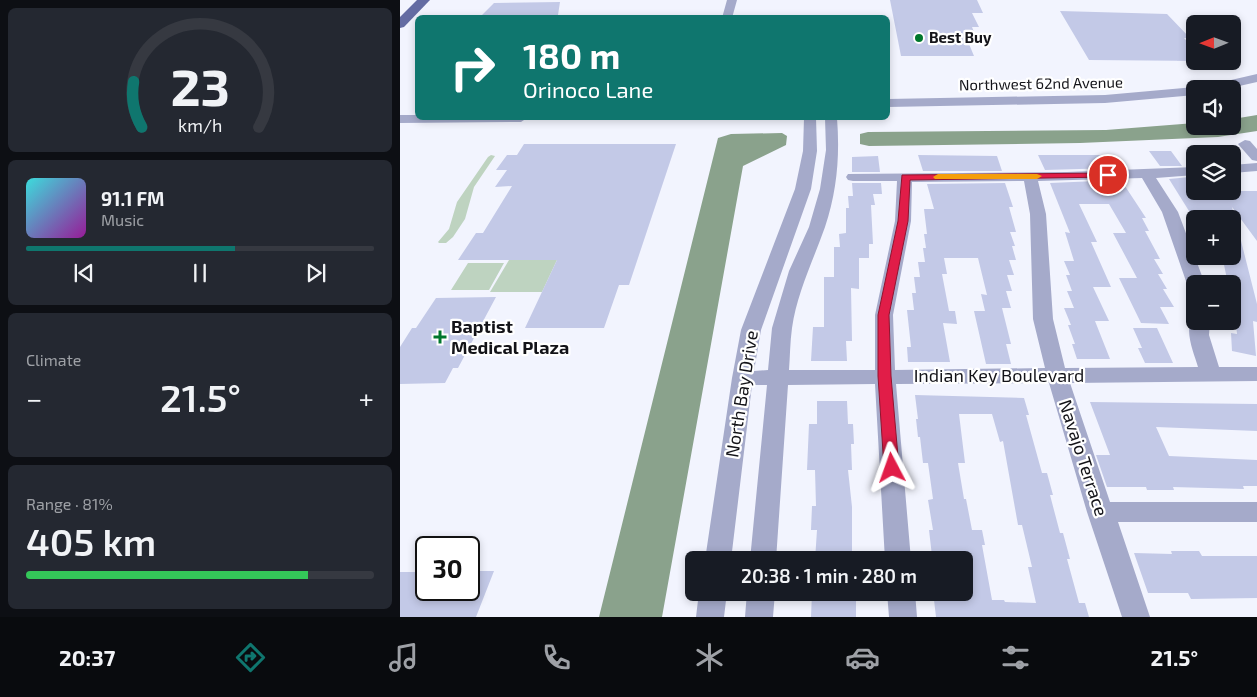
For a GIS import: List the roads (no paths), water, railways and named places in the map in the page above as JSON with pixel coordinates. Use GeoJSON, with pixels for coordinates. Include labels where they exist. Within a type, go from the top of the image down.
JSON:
{"type":"FeatureCollection","features":[{"type":"Feature","properties":{"kind":"main road"},"geometry":{"type":"LineString","coordinates":[[400,24],[424,0]]}},
{"type":"Feature","properties":{"kind":"street"},"geometry":{"type":"LineString","coordinates":[[728,15],[732,0]]}},
{"type":"Feature","properties":{"kind":"street"},"geometry":{"type":"LineString","coordinates":[[1241,82],[1257,78]]}},
{"type":"Feature","properties":{"kind":"street","name":"Northwest 62nd Avenue"},"geometry":{"type":"LineString","coordinates":[[890,103],[1105,99],[1186,92]]}},
{"type":"Feature","properties":{"kind":"street","name":"Northwest 62nd Avenue"},"geometry":{"type":"LineString","coordinates":[[890,113],[1110,110],[1186,104]]}},
{"type":"Feature","properties":{"kind":"street"},"geometry":{"type":"LineString","coordinates":[[400,107],[415,107]]}},
{"type":"Feature","properties":{"kind":"street"},"geometry":{"type":"LineString","coordinates":[[400,118],[415,118]]}},
{"type":"Feature","properties":{"kind":"street","name":"North Bay Drive"},"geometry":{"type":"LineString","coordinates":[[719,551],[742,378],[751,330],[799,202],[810,151],[810,120]]}},
{"type":"Feature","properties":{"kind":"street","name":"North Bay Drive"},"geometry":{"type":"LineString","coordinates":[[764,551],[782,328],[798,272],[817,227],[828,189],[833,150],[831,120]]}},
{"type":"Feature","properties":{"kind":"street"},"geometry":{"type":"LineString","coordinates":[[1245,144],[1257,157]]}},
{"type":"Feature","properties":{"kind":"street"},"geometry":{"type":"LineString","coordinates":[[1241,168],[1257,167]]}},
{"type":"Feature","properties":{"kind":"street"},"geometry":{"type":"LineString","coordinates":[[852,177],[1030,177],[1186,173]]}},
{"type":"Feature","properties":{"kind":"street"},"geometry":{"type":"LineString","coordinates":[[1147,175],[1170,212],[1193,275]]}},
{"type":"Feature","properties":{"kind":"street"},"geometry":{"type":"LineString","coordinates":[[897,551],[885,376],[884,315],[903,221],[905,177]]}},
{"type":"Feature","properties":{"kind":"street","name":"Navajo Terrace"},"geometry":{"type":"LineString","coordinates":[[1030,177],[1038,214],[1042,259],[1043,319],[1057,376],[1100,512],[1136,617]]}},
{"type":"Feature","properties":{"kind":"street"},"geometry":{"type":"LineString","coordinates":[[799,202],[824,202]]}},
{"type":"Feature","properties":{"kind":"street"},"geometry":{"type":"LineString","coordinates":[[1199,330],[1199,335],[1210,373]]}},
{"type":"Feature","properties":{"kind":"street","name":"Indian Key Boulevard"},"geometry":{"type":"LineString","coordinates":[[742,378],[777,376],[1257,374]]}},
{"type":"Feature","properties":{"kind":"street"},"geometry":{"type":"LineString","coordinates":[[1100,512],[1257,512]]}},
{"type":"Feature","properties":{"kind":"street"},"geometry":{"type":"LineString","coordinates":[[710,617],[712,601]]}},
{"type":"Feature","properties":{"kind":"street"},"geometry":{"type":"LineString","coordinates":[[759,617],[760,601]]}},
{"type":"Feature","properties":{"kind":"street"},"geometry":{"type":"LineString","coordinates":[[902,601],[903,617]]}},
{"type":"Feature","properties":{"kind":"place","name":"Best Buy"},"geometry":{"type":"Point","coordinates":[919,38]}},
{"type":"Feature","properties":{"kind":"place","name":"Baptist Medical Plaza"},"geometry":{"type":"Point","coordinates":[440,337]}}]}
